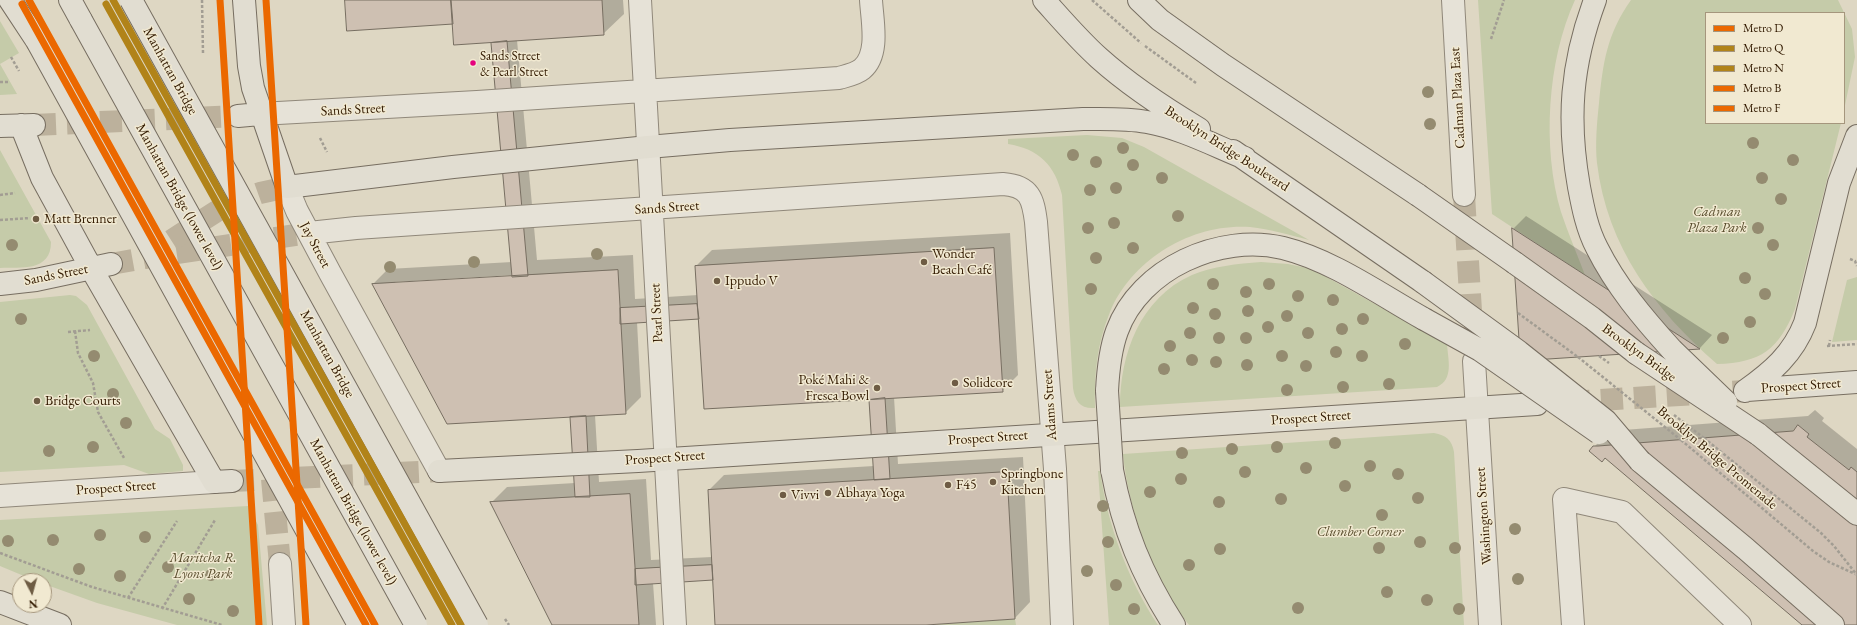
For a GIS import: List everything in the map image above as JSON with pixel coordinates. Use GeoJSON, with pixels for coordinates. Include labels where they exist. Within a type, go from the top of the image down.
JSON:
{"type":"FeatureCollection","features":[{"type":"Feature","properties":{"kind":"main road"},"geometry":{"type":"LineString","coordinates":[[10,0],[37,41]]}},
{"type":"Feature","properties":{"kind":"main road"},"geometry":{"type":"LineString","coordinates":[[18,0],[37,41],[359,625]]}},
{"type":"Feature","properties":{"kind":"main road","name":"Manhattan Bridge (lower level)"},"geometry":{"type":"LineString","coordinates":[[70,0],[416,625]]}},
{"type":"Feature","properties":{"kind":"main road","name":"Manhattan Bridge"},"geometry":{"type":"LineString","coordinates":[[131,0],[478,625]]}},
{"type":"Feature","properties":{"kind":"main road","name":"Jay Street"},"geometry":{"type":"LineString","coordinates":[[244,0],[249,66],[260,114],[287,187]]}},
{"type":"Feature","properties":{"kind":"main road","name":"Brooklyn Bridge Boulevard"},"geometry":{"type":"LineString","coordinates":[[1044,0],[1077,36],[1123,78],[1175,114],[1245,158],[1423,282],[1519,352],[1606,421],[1640,461]]}},
{"type":"Feature","properties":{"kind":"main road","name":"Brooklyn Bridge"},"geometry":{"type":"LineString","coordinates":[[1139,0],[1160,20],[1223,65],[1418,195],[1592,318],[1636,353],[1758,434],[1857,514]]}},
{"type":"Feature","properties":{"kind":"main road"},"geometry":{"type":"LineString","coordinates":[[1595,0],[1580,47],[1573,80],[1572,111],[1576,168],[1586,220],[1597,247],[1618,284],[1634,307],[1672,350],[1758,434]]}},
{"type":"Feature","properties":{"kind":"main road","name":"Sands Street"},"geometry":{"type":"LineString","coordinates":[[238,116],[260,114]]}},
{"type":"Feature","properties":{"kind":"main road"},"geometry":{"type":"LineString","coordinates":[[287,187],[453,167],[648,147],[730,140],[1082,119],[1115,119],[1146,122],[1174,129],[1245,158]]}},
{"type":"Feature","properties":{"kind":"main road"},"geometry":{"type":"LineString","coordinates":[[18,125],[39,172],[101,266],[223,481]]}},
{"type":"Feature","properties":{"kind":"main road","name":"Prospect Street"},"geometry":{"type":"LineString","coordinates":[[1857,136],[1839,183],[1805,323],[1800,336],[1784,359],[1766,376],[1745,390],[1857,382]]}},
{"type":"Feature","properties":{"kind":"main road"},"geometry":{"type":"LineString","coordinates":[[1174,625],[1149,585],[1138,560],[1121,509],[1112,470],[1107,391],[1108,371],[1118,330],[1135,299],[1146,287],[1172,268],[1199,255],[1216,250],[1268,245],[1298,253],[1338,271],[1480,350],[1640,461],[1833,625]]}},
{"type":"Feature","properties":{"kind":"main road","name":"Sands Street"},"geometry":{"type":"LineString","coordinates":[[0,284],[36,280],[101,266]]}},
{"type":"Feature","properties":{"kind":"main road","name":"Prospect Street"},"geometry":{"type":"LineString","coordinates":[[439,471],[1537,404]]}},
{"type":"Feature","properties":{"kind":"main road"},"geometry":{"type":"LineString","coordinates":[[0,602],[60,625]]}},
{"type":"Feature","properties":{"kind":"street","name":"Pearl Street"},"geometry":{"type":"LineString","coordinates":[[640,0],[675,625]]}},
{"type":"Feature","properties":{"kind":"street","name":"Sands Street"},"geometry":{"type":"LineString","coordinates":[[260,114],[839,78],[862,69],[873,50],[871,0]]}},
{"type":"Feature","properties":{"kind":"street","name":"Cadman Plaza East"},"geometry":{"type":"LineString","coordinates":[[1453,0],[1464,195]]}},
{"type":"Feature","properties":{"kind":"street","name":"Sands Street"},"geometry":{"type":"LineString","coordinates":[[309,233],[356,228],[1003,184],[1014,185],[1024,189]]}},
{"type":"Feature","properties":{"kind":"street","name":"Jay Street"},"geometry":{"type":"LineString","coordinates":[[287,187],[309,233],[439,471]]}},
{"type":"Feature","properties":{"kind":"street","name":"Adams Street"},"geometry":{"type":"LineString","coordinates":[[1024,189],[1031,198],[1034,208],[1052,434],[1062,625]]}},
{"type":"Feature","properties":{"kind":"street"},"geometry":{"type":"LineString","coordinates":[[1474,361],[1477,407]]}},
{"type":"Feature","properties":{"kind":"street","name":"Washington Street"},"geometry":{"type":"LineString","coordinates":[[1477,407],[1490,625]]}},
{"type":"Feature","properties":{"kind":"street","name":"Prospect Street"},"geometry":{"type":"LineString","coordinates":[[0,496],[223,481]]}},
{"type":"Feature","properties":{"kind":"street"},"geometry":{"type":"LineString","coordinates":[[1573,625],[1564,499],[1622,512],[1740,625]]}},
{"type":"Feature","properties":{"kind":"street"},"geometry":{"type":"LineString","coordinates":[[280,564],[284,625]]}},
{"type":"Feature","properties":{"kind":"path"},"geometry":{"type":"LineString","coordinates":[[1491,39],[1504,0]]}},
{"type":"Feature","properties":{"kind":"path"},"geometry":{"type":"LineString","coordinates":[[202,1],[203,53]]}},
{"type":"Feature","properties":{"kind":"path"},"geometry":{"type":"LineString","coordinates":[[0,82],[9,82]]}},
{"type":"Feature","properties":{"kind":"path"},"geometry":{"type":"LineString","coordinates":[[320,138],[326,152]]}},
{"type":"Feature","properties":{"kind":"path"},"geometry":{"type":"LineString","coordinates":[[0,195],[15,193]]}},
{"type":"Feature","properties":{"kind":"path"},"geometry":{"type":"LineString","coordinates":[[0,220],[30,218]]}},
{"type":"Feature","properties":{"kind":"path","name":"Brooklyn Bridge Promenade"},"geometry":{"type":"LineString","coordinates":[[1518,313],[1571,351],[1681,440],[1813,551],[1830,562],[1856,574]]}},
{"type":"Feature","properties":{"kind":"path"},"geometry":{"type":"LineString","coordinates":[[68,332],[90,330]]}},
{"type":"Feature","properties":{"kind":"path"},"geometry":{"type":"LineString","coordinates":[[75,331],[78,353],[93,383],[98,412],[124,458]]}},
{"type":"Feature","properties":{"kind":"path"},"geometry":{"type":"LineString","coordinates":[[1824,346],[1857,344]]}},
{"type":"Feature","properties":{"kind":"path","name":"Brooklyn Bridge Promenade"},"geometry":{"type":"LineString","coordinates":[[1704,438],[1821,533],[1834,546],[1856,574]]}},
{"type":"Feature","properties":{"kind":"path"},"geometry":{"type":"LineString","coordinates":[[162,609],[215,520]]}},
{"type":"Feature","properties":{"kind":"path"},"geometry":{"type":"LineString","coordinates":[[128,598],[177,521]]}},
{"type":"Feature","properties":{"kind":"path"},"geometry":{"type":"LineString","coordinates":[[0,553],[78,582],[162,609],[222,625]]}},
{"type":"Feature","properties":{"kind":"green space"},"geometry":{"type":"Polygon","coordinates":[[[1478,0],[1575,0],[1558,50],[1550,105],[1550,133],[1551,160],[1561,212],[1585,275],[1492,214],[1478,0]]]}},
{"type":"Feature","properties":{"kind":"green space","name":"Cadman Plaza Park"},"geometry":{"type":"Polygon","coordinates":[[[1631,0],[1838,0],[1844,12],[1705,12],[1705,124],[1841,124],[1795,309],[1789,323],[1775,344],[1757,357],[1746,361],[1717,364],[1694,343],[1654,299],[1623,249],[1611,222],[1602,194],[1596,156],[1596,141],[1602,74],[1611,37],[1631,0]]]}},
{"type":"Feature","properties":{"kind":"green space","name":"Cadman Plaza Park"},"geometry":{"type":"Polygon","coordinates":[[[1845,14],[1852,29],[1855,57],[1845,105],[1845,14]]]}},
{"type":"Feature","properties":{"kind":"green space"},"geometry":{"type":"Polygon","coordinates":[[[0,21],[19,53],[0,64],[0,21]]]}},
{"type":"Feature","properties":{"kind":"green space"},"geometry":{"type":"Polygon","coordinates":[[[0,64],[17,94],[0,95],[0,64]]]}},
{"type":"Feature","properties":{"kind":"green space"},"geometry":{"type":"Polygon","coordinates":[[[1087,135],[1122,138],[1144,147],[1309,240],[1280,232],[1257,228],[1228,227],[1207,231],[1186,238],[1166,248],[1149,261],[1133,276],[1120,293],[1110,312],[1102,335],[1097,359],[1095,408],[1082,406],[1075,397],[1073,388],[1062,195],[1059,184],[1050,167],[1037,154],[1019,146],[1008,144],[1008,139],[1087,135]]]}},
{"type":"Feature","properties":{"kind":"green space"},"geometry":{"type":"Polygon","coordinates":[[[0,150],[51,242],[50,252],[46,259],[33,266],[0,268],[0,150]]]}},
{"type":"Feature","properties":{"kind":"green space"},"geometry":{"type":"Polygon","coordinates":[[[1261,262],[1288,264],[1312,269],[1447,344],[1449,368],[1446,379],[1437,387],[1120,407],[1124,367],[1129,348],[1136,330],[1146,313],[1159,298],[1174,285],[1192,275],[1208,269],[1261,262]]]}},
{"type":"Feature","properties":{"kind":"green space"},"geometry":{"type":"Polygon","coordinates":[[[1857,277],[1857,340],[1832,342],[1847,280],[1857,277]]]}},
{"type":"Feature","properties":{"kind":"green space"},"geometry":{"type":"Polygon","coordinates":[[[70,295],[76,296],[87,305],[155,429],[170,439],[183,465],[183,471],[149,474],[124,465],[0,472],[0,302],[70,295]]]}},
{"type":"Feature","properties":{"kind":"green space","name":"Clumber Corner"},"geometry":{"type":"Polygon","coordinates":[[[1434,433],[1442,435],[1448,439],[1452,444],[1454,452],[1464,625],[1189,625],[1176,608],[1154,566],[1145,544],[1130,497],[1123,454],[1434,433]]]}},
{"type":"Feature","properties":{"kind":"green space"},"geometry":{"type":"Polygon","coordinates":[[[1098,471],[1100,471],[1108,512],[1120,551],[1137,589],[1158,625],[1109,625],[1098,471]]]}},
{"type":"Feature","properties":{"kind":"green space","name":"Maritcha R. Lyons Park"},"geometry":{"type":"Polygon","coordinates":[[[248,506],[258,525],[267,625],[177,625],[97,603],[52,587],[52,573],[17,573],[0,566],[0,520],[248,506]]]}},
{"type":"Feature","properties":{"kind":"green space"},"geometry":{"type":"Polygon","coordinates":[[[1015,619],[1016,625],[926,625],[1015,619]]]}},
{"type":"Feature","properties":{"kind":"building"},"geometry":{"type":"Polygon","coordinates":[[[345,0],[451,0],[453,24],[347,31],[345,0]]]}},
{"type":"Feature","properties":{"kind":"building"},"geometry":{"type":"Polygon","coordinates":[[[451,0],[602,0],[604,35],[454,45],[451,0]]]}},
{"type":"Feature","properties":{"kind":"building"},"geometry":{"type":"Polygon","coordinates":[[[507,41],[528,276],[512,277],[491,43],[507,41]]]}},
{"type":"Feature","properties":{"kind":"building"},"geometry":{"type":"Polygon","coordinates":[[[1512,228],[1700,349],[1533,360],[1520,350],[1512,228]]]}},
{"type":"Feature","properties":{"kind":"building"},"geometry":{"type":"Polygon","coordinates":[[[994,248],[1003,392],[704,409],[695,266],[994,248]]]}},
{"type":"Feature","properties":{"kind":"building"},"geometry":{"type":"Polygon","coordinates":[[[618,270],[626,414],[447,424],[372,284],[618,270]]]}},
{"type":"Feature","properties":{"kind":"building"},"geometry":{"type":"Polygon","coordinates":[[[697,304],[699,319],[620,324],[620,308],[697,304]]]}},
{"type":"Feature","properties":{"kind":"building"},"geometry":{"type":"Polygon","coordinates":[[[885,398],[890,479],[874,480],[869,400],[885,398]]]}},
{"type":"Feature","properties":{"kind":"building"},"geometry":{"type":"Polygon","coordinates":[[[586,416],[590,497],[575,497],[570,417],[586,416]]]}},
{"type":"Feature","properties":{"kind":"building"},"geometry":{"type":"Polygon","coordinates":[[[1798,425],[1809,434],[1807,437],[1849,470],[1851,467],[1857,472],[1857,625],[1802,625],[1605,458],[1602,462],[1589,451],[1593,446],[1793,431],[1798,425]]]}},
{"type":"Feature","properties":{"kind":"building"},"geometry":{"type":"Polygon","coordinates":[[[1007,472],[1015,619],[926,625],[715,625],[708,490],[1007,472]]]}},
{"type":"Feature","properties":{"kind":"building"},"geometry":{"type":"Polygon","coordinates":[[[630,494],[639,625],[552,625],[490,502],[630,494]]]}},
{"type":"Feature","properties":{"kind":"building"},"geometry":{"type":"Polygon","coordinates":[[[712,565],[713,580],[635,585],[635,569],[712,565]]]}},
{"type":"Feature","properties":{"kind":"tunnel"},"geometry":{"type":"LineString","coordinates":[[34,125],[238,116]]}},
{"type":"Feature","properties":{"kind":"tunnel"},"geometry":{"type":"LineString","coordinates":[[111,264],[144,258],[217,211],[235,202],[260,193],[287,187]]}},
{"type":"Feature","properties":{"kind":"tunnel"},"geometry":{"type":"LineString","coordinates":[[1464,195],[1474,361]]}},
{"type":"Feature","properties":{"kind":"tunnel"},"geometry":{"type":"LineString","coordinates":[[144,258],[309,233]]}},
{"type":"Feature","properties":{"kind":"tunnel"},"geometry":{"type":"LineString","coordinates":[[1568,402],[1745,391]]}},
{"type":"Feature","properties":{"kind":"tunnel"},"geometry":{"type":"LineString","coordinates":[[232,481],[439,471]]}},
{"type":"Feature","properties":{"kind":"tunnel"},"geometry":{"type":"LineString","coordinates":[[272,479],[280,564]]}},
{"type":"Feature","properties":{"kind":"metro line","name":"D"},"geometry":{"type":"LineString","coordinates":[[29,0],[375,625]]}},
{"type":"Feature","properties":{"kind":"metro line","name":"Q"},"geometry":{"type":"LineString","coordinates":[[113,0],[461,625]]}},
{"type":"Feature","properties":{"kind":"metro line","name":"F"},"geometry":{"type":"LineString","coordinates":[[220,0],[259,625]]}},
{"type":"Feature","properties":{"kind":"metro line","name":"F"},"geometry":{"type":"LineString","coordinates":[[266,0],[306,625]]}},
{"type":"Feature","properties":{"kind":"metro line","name":"B"},"geometry":{"type":"LineString","coordinates":[[22,4],[366,625]]}},
{"type":"Feature","properties":{"kind":"metro line","name":"N"},"geometry":{"type":"LineString","coordinates":[[106,4],[452,625]]}},
{"type":"Feature","properties":{"kind":"place","name":"Sands Street & Pearl Street"},"geometry":{"type":"Point","coordinates":[473,63]}},
{"type":"Feature","properties":{"kind":"place","name":"Matt Brenner"},"geometry":{"type":"Point","coordinates":[36,219]}},
{"type":"Feature","properties":{"kind":"place","name":"Wonder Beach Café"},"geometry":{"type":"Point","coordinates":[924,262]}},
{"type":"Feature","properties":{"kind":"place","name":"Ippudo V"},"geometry":{"type":"Point","coordinates":[717,281]}},
{"type":"Feature","properties":{"kind":"place","name":"Solidcore"},"geometry":{"type":"Point","coordinates":[955,383]}},
{"type":"Feature","properties":{"kind":"place","name":"Poké Mahi & Fresca Bowl"},"geometry":{"type":"Point","coordinates":[877,388]}},
{"type":"Feature","properties":{"kind":"place","name":"Bridge Courts"},"geometry":{"type":"Point","coordinates":[37,401]}},
{"type":"Feature","properties":{"kind":"place","name":"Springbone Kitchen"},"geometry":{"type":"Point","coordinates":[993,482]}},
{"type":"Feature","properties":{"kind":"place","name":"F45"},"geometry":{"type":"Point","coordinates":[948,485]}},
{"type":"Feature","properties":{"kind":"place","name":"Abhaya Yoga"},"geometry":{"type":"Point","coordinates":[828,493]}},
{"type":"Feature","properties":{"kind":"place","name":"Vivvi"},"geometry":{"type":"Point","coordinates":[783,495]}}]}
